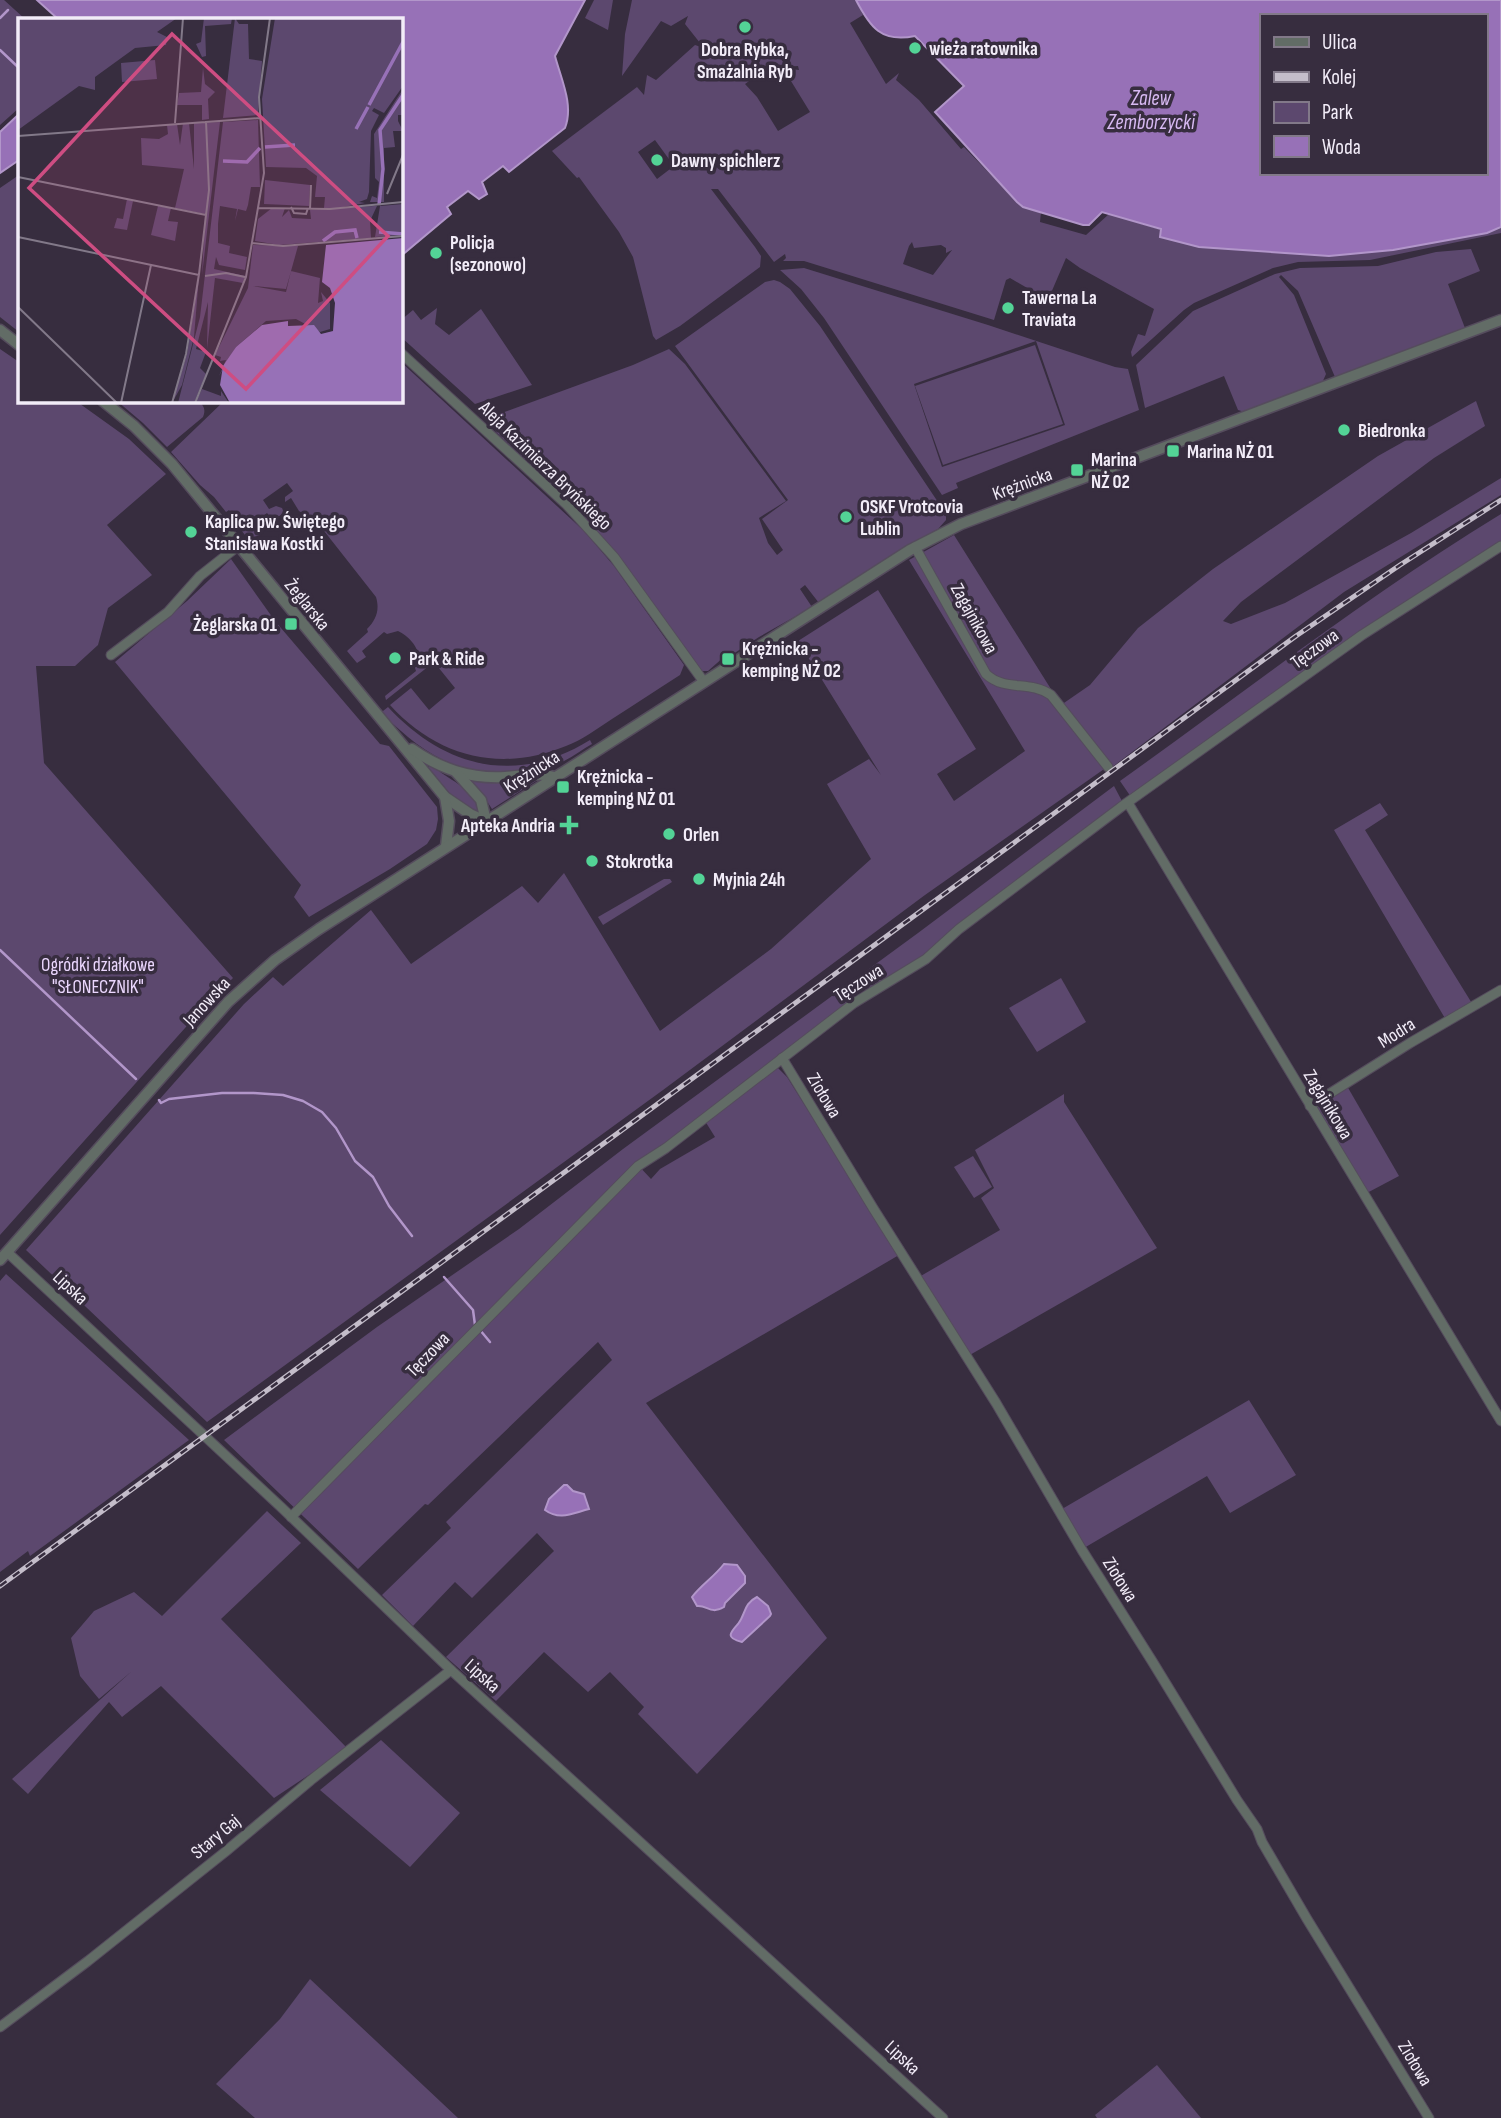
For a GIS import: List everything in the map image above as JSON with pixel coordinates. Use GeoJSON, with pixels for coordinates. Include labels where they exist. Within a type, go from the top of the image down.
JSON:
{"type":"FeatureCollection","features":[{"type":"Feature","properties":{"kind":"street","name":"Krężnicka"},"geometry":{"type":"LineString","coordinates":[[486,821],[915,547],[961,524],[1501,320]]}},
{"type":"Feature","properties":{"kind":"street"},"geometry":{"type":"LineString","coordinates":[[0,330],[18,344]]}},
{"type":"Feature","properties":{"kind":"street","name":"Aleja Kazimierza Bryńskiego"},"geometry":{"type":"LineString","coordinates":[[402,354],[567,505],[592,532],[614,557],[704,682]]}},
{"type":"Feature","properties":{"kind":"street","name":"Żeglarska"},"geometry":{"type":"LineString","coordinates":[[104,402],[159,450],[445,797],[486,821]]}},
{"type":"Feature","properties":{"kind":"street"},"geometry":{"type":"LineString","coordinates":[[111,655],[167,612],[200,576],[238,545]]}},
{"type":"Feature","properties":{"kind":"street","name":"Tęczowa"},"geometry":{"type":"LineString","coordinates":[[291,1517],[638,1166],[666,1148],[854,1003],[926,959],[959,929],[1128,803],[1362,635],[1501,546]]}},
{"type":"Feature","properties":{"kind":"street","name":"Zagajnikowa"},"geometry":{"type":"LineString","coordinates":[[915,547],[986,674],[993,681],[1042,688],[1051,695],[1108,768]]}},
{"type":"Feature","properties":{"kind":"street","name":"Żeglarska"},"geometry":{"type":"LineString","coordinates":[[399,738],[426,758],[456,772],[484,777],[545,774],[554,777]]}},
{"type":"Feature","properties":{"kind":"street","name":"Żeglarska"},"geometry":{"type":"LineString","coordinates":[[456,772],[481,800],[486,821]]}},
{"type":"Feature","properties":{"kind":"street"},"geometry":{"type":"LineString","coordinates":[[445,797],[449,821],[446,846]]}},
{"type":"Feature","properties":{"kind":"street","name":"Zagajnikowa"},"geometry":{"type":"LineString","coordinates":[[1128,803],[1501,1421]]}},
{"type":"Feature","properties":{"kind":"street","name":"Janowska"},"geometry":{"type":"LineString","coordinates":[[3,1256],[247,984],[301,941],[486,821]]}},
{"type":"Feature","properties":{"kind":"street","name":"Modra"},"geometry":{"type":"LineString","coordinates":[[1310,1106],[1501,990]]}},
{"type":"Feature","properties":{"kind":"street","name":"Ziołowa"},"geometry":{"type":"LineString","coordinates":[[782,1058],[996,1403],[1082,1550],[1257,1829],[1307,1919],[1429,2118]]}},
{"type":"Feature","properties":{"kind":"street","name":"Lipska"},"geometry":{"type":"LineString","coordinates":[[3,1256],[291,1517],[452,1670],[943,2118]]}},
{"type":"Feature","properties":{"kind":"street","name":"Stary Gaj"},"geometry":{"type":"LineString","coordinates":[[0,2027],[99,1953],[311,1780],[452,1670]]}},
{"type":"Feature","properties":{"kind":"green space"},"geometry":{"type":"Polygon","coordinates":[[[0,0],[4,0],[24,18],[18,18],[18,109],[0,125],[0,0]]]}},
{"type":"Feature","properties":{"kind":"green space"},"geometry":{"type":"Polygon","coordinates":[[[594,0],[613,0],[608,30],[585,18],[594,0]]]}},
{"type":"Feature","properties":{"kind":"green space"},"geometry":{"type":"Polygon","coordinates":[[[632,0],[856,0],[863,15],[850,23],[886,84],[899,73],[896,80],[919,100],[961,149],[964,147],[1023,207],[1041,212],[1040,222],[1086,235],[1109,214],[1162,230],[1160,236],[1199,247],[1329,256],[1393,250],[1487,233],[1501,227],[1501,233],[1370,260],[1298,262],[1273,268],[1194,303],[1132,357],[1131,352],[1138,334],[1145,336],[1154,309],[1066,258],[1048,300],[1010,278],[1006,280],[994,320],[804,261],[783,261],[785,254],[774,262],[718,189],[711,189],[761,256],[760,267],[680,326],[656,340],[633,257],[619,232],[579,177],[577,178],[552,151],[637,87],[644,95],[647,75],[656,80],[695,45],[704,48],[685,24],[688,16],[671,26],[661,21],[622,76],[625,34],[632,0]],[[798,66],[767,68],[745,84],[757,97],[778,131],[810,112],[783,68],[799,70],[798,66]],[[655,140],[638,152],[657,179],[674,166],[655,140]],[[912,242],[903,264],[933,275],[952,250],[946,253],[946,248],[941,245],[914,248],[912,242]]]}},
{"type":"Feature","properties":{"kind":"green space"},"geometry":{"type":"Polygon","coordinates":[[[18,176],[18,331],[0,317],[0,188],[18,176]]]}},
{"type":"Feature","properties":{"kind":"green space"},"geometry":{"type":"Polygon","coordinates":[[[1471,249],[1480,271],[1448,284],[1465,328],[1335,377],[1298,291],[1281,275],[1279,277],[1294,295],[1326,374],[1322,383],[1248,413],[1238,410],[1224,376],[1145,408],[1136,365],[1193,311],[1275,274],[1300,268],[1378,266],[1436,252],[1471,249]]]}},
{"type":"Feature","properties":{"kind":"green space"},"geometry":{"type":"Polygon","coordinates":[[[804,268],[1128,369],[1139,410],[956,483],[958,488],[942,495],[824,318],[801,289],[780,270],[804,268]],[[1036,341],[914,384],[942,467],[1065,425],[1036,341]]]}},
{"type":"Feature","properties":{"kind":"green space"},"geometry":{"type":"Polygon","coordinates":[[[774,280],[790,289],[820,326],[946,514],[946,520],[938,529],[819,603],[805,585],[800,589],[812,607],[727,658],[725,656],[708,671],[702,671],[617,555],[569,503],[496,432],[493,424],[499,414],[669,349],[685,364],[786,501],[759,518],[768,543],[777,555],[783,550],[762,519],[788,500],[675,346],[765,282],[774,280]]]}},
{"type":"Feature","properties":{"kind":"green space"},"geometry":{"type":"Polygon","coordinates":[[[437,308],[435,324],[449,335],[481,309],[532,385],[475,404],[402,338],[402,319],[413,310],[421,320],[437,308]]]}},
{"type":"Feature","properties":{"kind":"green space"},"geometry":{"type":"Polygon","coordinates":[[[1035,345],[1063,424],[943,465],[915,386],[1035,345]]]}},
{"type":"Feature","properties":{"kind":"green space","name":"Ogródki działkowe \"SŁONECZNIK\""},"geometry":{"type":"Polygon","coordinates":[[[0,349],[18,361],[18,402],[77,402],[129,439],[166,474],[107,525],[152,575],[108,608],[98,645],[75,666],[36,666],[44,763],[233,978],[202,1009],[0,1235],[0,349]]]}},
{"type":"Feature","properties":{"kind":"green space"},"geometry":{"type":"Polygon","coordinates":[[[402,363],[584,531],[614,566],[684,665],[680,675],[584,737],[542,754],[494,759],[449,748],[408,723],[390,705],[411,688],[429,710],[455,688],[434,662],[386,700],[385,696],[416,671],[418,652],[408,637],[398,631],[387,634],[384,632],[362,651],[366,657],[357,663],[347,651],[368,632],[378,606],[376,597],[321,527],[299,511],[291,498],[285,502],[285,497],[293,491],[287,483],[263,500],[269,509],[276,506],[282,508],[284,513],[273,520],[267,513],[258,520],[264,527],[258,533],[260,535],[251,538],[241,530],[244,528],[229,510],[226,512],[171,452],[223,402],[402,402],[402,363]]]}},
{"type":"Feature","properties":{"kind":"green space"},"geometry":{"type":"Polygon","coordinates":[[[1476,401],[1485,426],[1434,458],[1241,602],[1223,621],[1231,624],[1285,603],[1411,533],[1501,478],[1501,495],[1344,592],[1111,768],[1107,767],[925,895],[663,1090],[207,1422],[26,1250],[244,1004],[273,977],[283,986],[371,910],[411,964],[522,886],[538,903],[564,873],[660,1031],[771,949],[871,859],[827,784],[869,759],[881,775],[798,641],[878,590],[976,749],[937,774],[954,801],[1025,751],[909,560],[954,535],[1061,705],[1090,685],[1138,628],[1213,569],[1378,456],[1476,401]]]}},
{"type":"Feature","properties":{"kind":"green space"},"geometry":{"type":"Polygon","coordinates":[[[118,402],[200,402],[203,406],[203,417],[167,447],[118,402]]]}},
{"type":"Feature","properties":{"kind":"green space"},"geometry":{"type":"Polygon","coordinates":[[[1501,514],[1501,543],[1131,797],[1120,781],[1355,610],[1501,514]]]}},
{"type":"Feature","properties":{"kind":"green space"},"geometry":{"type":"Polygon","coordinates":[[[231,559],[275,621],[380,744],[389,746],[437,807],[436,830],[427,844],[309,917],[294,897],[301,885],[115,662],[187,601],[231,559]]]}},
{"type":"Feature","properties":{"kind":"green space"},"geometry":{"type":"Polygon","coordinates":[[[388,707],[410,728],[433,744],[457,756],[483,764],[509,766],[535,763],[562,754],[590,740],[592,744],[564,761],[546,767],[506,773],[485,772],[448,762],[414,742],[383,714],[388,707]]]}},
{"type":"Feature","properties":{"kind":"green space"},"geometry":{"type":"Polygon","coordinates":[[[432,765],[465,789],[479,810],[476,812],[451,795],[428,767],[432,765]]]}},
{"type":"Feature","properties":{"kind":"green space"},"geometry":{"type":"Polygon","coordinates":[[[466,777],[493,782],[536,781],[492,809],[466,777]]]}},
{"type":"Feature","properties":{"kind":"green space"},"geometry":{"type":"Polygon","coordinates":[[[1114,786],[1123,803],[924,957],[852,1002],[637,1164],[651,1179],[660,1169],[715,1137],[705,1121],[777,1067],[787,1077],[899,1255],[646,1403],[827,1638],[697,1774],[638,1714],[644,1707],[610,1672],[588,1692],[544,1652],[496,1701],[446,1657],[554,1551],[537,1533],[472,1598],[455,1582],[413,1626],[382,1595],[451,1528],[446,1522],[612,1360],[598,1342],[358,1569],[224,1440],[377,1327],[519,1229],[1114,786]]]}},
{"type":"Feature","properties":{"kind":"green space"},"geometry":{"type":"Polygon","coordinates":[[[1380,803],[1388,815],[1365,830],[1473,1005],[1446,1020],[1334,830],[1380,803]]]}},
{"type":"Feature","properties":{"kind":"green space"},"geometry":{"type":"Polygon","coordinates":[[[664,879],[670,879],[672,882],[603,925],[598,917],[664,879]]]}},
{"type":"Feature","properties":{"kind":"green space"},"geometry":{"type":"Polygon","coordinates":[[[1061,978],[1086,1022],[1037,1052],[1009,1008],[1061,978]]]}},
{"type":"Feature","properties":{"kind":"green space"},"geometry":{"type":"Polygon","coordinates":[[[1347,1086],[1399,1176],[1365,1194],[1316,1112],[1319,1105],[1347,1086]]]}},
{"type":"Feature","properties":{"kind":"green space"},"geometry":{"type":"Polygon","coordinates":[[[1064,1094],[1064,1102],[1157,1248],[968,1356],[919,1277],[1000,1230],[981,1198],[994,1188],[975,1150],[1064,1094]]]}},
{"type":"Feature","properties":{"kind":"green space"},"geometry":{"type":"Polygon","coordinates":[[[973,1156],[992,1187],[974,1198],[954,1167],[973,1156]]]}},
{"type":"Feature","properties":{"kind":"green space"},"geometry":{"type":"Polygon","coordinates":[[[6,1274],[189,1440],[30,1556],[28,1551],[0,1572],[0,1281],[6,1274]]]}},
{"type":"Feature","properties":{"kind":"green space"},"geometry":{"type":"Polygon","coordinates":[[[1249,1400],[1296,1475],[1230,1513],[1207,1476],[1084,1548],[1062,1509],[1249,1400]]]}},
{"type":"Feature","properties":{"kind":"green space"},"geometry":{"type":"Polygon","coordinates":[[[267,1511],[301,1543],[221,1619],[348,1749],[274,1798],[161,1686],[122,1717],[109,1702],[28,1794],[12,1779],[132,1671],[99,1699],[80,1676],[71,1638],[94,1611],[134,1592],[162,1616],[267,1511]]]}},
{"type":"Feature","properties":{"kind":"green space"},"geometry":{"type":"Polygon","coordinates":[[[381,1740],[460,1813],[410,1867],[320,1790],[381,1740]]]}},
{"type":"Feature","properties":{"kind":"green space"},"geometry":{"type":"Polygon","coordinates":[[[310,1979],[458,2118],[255,2118],[216,2084],[280,2019],[310,1979]]]}},
{"type":"Feature","properties":{"kind":"green space"},"geometry":{"type":"Polygon","coordinates":[[[1157,2065],[1201,2118],[1097,2118],[1095,2115],[1157,2065]]]}},
{"type":"Feature","properties":{"kind":"water"},"geometry":{"type":"Polygon","coordinates":[[[37,0],[585,0],[555,56],[567,101],[565,128],[509,172],[503,166],[482,182],[487,194],[479,199],[468,191],[447,207],[451,214],[402,255],[402,18],[57,18],[37,0]]]}},
{"type":"Feature","properties":{"kind":"water","name":"Zalew Zemborzycki"},"geometry":{"type":"Polygon","coordinates":[[[856,0],[1501,0],[1501,227],[1487,233],[1393,250],[1329,256],[1199,247],[1160,237],[1161,229],[1102,212],[1089,225],[1083,225],[1023,207],[935,112],[964,86],[915,36],[903,38],[885,35],[872,25],[856,0]]]}},
{"type":"Feature","properties":{"kind":"water"},"geometry":{"type":"Polygon","coordinates":[[[18,115],[18,161],[0,173],[0,132],[18,115]]]}},
{"type":"Feature","properties":{"kind":"water"},"geometry":{"type":"Polygon","coordinates":[[[564,1485],[584,1494],[589,1509],[561,1516],[545,1510],[549,1499],[564,1485]]]}},
{"type":"Feature","properties":{"kind":"water"},"geometry":{"type":"Polygon","coordinates":[[[724,1564],[737,1565],[745,1576],[745,1583],[724,1607],[712,1610],[697,1606],[692,1597],[724,1564]]]}},
{"type":"Feature","properties":{"kind":"water"},"geometry":{"type":"Polygon","coordinates":[[[757,1597],[768,1606],[770,1616],[742,1642],[733,1639],[731,1633],[749,1603],[757,1597]]]}},
{"type":"Feature","properties":{"kind":"waterway"},"geometry":{"type":"LineString","coordinates":[[0,18],[8,10]]}},
{"type":"Feature","properties":{"kind":"waterway"},"geometry":{"type":"LineString","coordinates":[[0,50],[18,67]]}},
{"type":"Feature","properties":{"kind":"waterway"},"geometry":{"type":"LineString","coordinates":[[0,950],[136,1079]]}},
{"type":"Feature","properties":{"kind":"waterway"},"geometry":{"type":"LineString","coordinates":[[159,1100],[161,1103],[169,1099],[222,1093],[254,1093],[283,1095],[303,1101],[322,1112],[336,1128],[355,1161],[373,1177],[389,1206],[412,1236]]}},
{"type":"Feature","properties":{"kind":"waterway"},"geometry":{"type":"LineString","coordinates":[[444,1277],[473,1310],[475,1325]]}},
{"type":"Feature","properties":{"kind":"waterway"},"geometry":{"type":"LineString","coordinates":[[480,1330],[490,1342]]}},
{"type":"Feature","properties":{"kind":"railway"},"geometry":{"type":"LineString","coordinates":[[0,1586],[1296,636],[1501,500]]}},
{"type":"Feature","properties":{"kind":"place","name":"Dobra Rybka, Smażalnia Ryb"},"geometry":{"type":"Point","coordinates":[745,27]}},
{"type":"Feature","properties":{"kind":"place","name":"wieża ratownika"},"geometry":{"type":"Point","coordinates":[915,48]}},
{"type":"Feature","properties":{"kind":"place","name":"Dawny spichlerz"},"geometry":{"type":"Point","coordinates":[657,160]}},
{"type":"Feature","properties":{"kind":"place","name":"Policja (sezonowo)"},"geometry":{"type":"Point","coordinates":[436,253]}},
{"type":"Feature","properties":{"kind":"place","name":"Tawerna La Traviata"},"geometry":{"type":"Point","coordinates":[1008,308]}},
{"type":"Feature","properties":{"kind":"place","name":"Biedronka"},"geometry":{"type":"Point","coordinates":[1344,430]}},
{"type":"Feature","properties":{"kind":"place","name":"Marina NŻ 01"},"geometry":{"type":"Point","coordinates":[1173,451]}},
{"type":"Feature","properties":{"kind":"place","name":"Marina NŻ 02"},"geometry":{"type":"Point","coordinates":[1077,470]}},
{"type":"Feature","properties":{"kind":"place","name":"OSKF Vrotcovia Lublin"},"geometry":{"type":"Point","coordinates":[846,517]}},
{"type":"Feature","properties":{"kind":"place","name":"Kaplica pw. Świętego Stanisława Kostki"},"geometry":{"type":"Point","coordinates":[191,532]}},
{"type":"Feature","properties":{"kind":"place","name":"Żeglarska 01"},"geometry":{"type":"Point","coordinates":[291,624]}},
{"type":"Feature","properties":{"kind":"place","name":"Park & Ride"},"geometry":{"type":"Point","coordinates":[395,658]}},
{"type":"Feature","properties":{"kind":"place","name":"Krężnicka - kemping NŻ 02"},"geometry":{"type":"Point","coordinates":[728,659]}},
{"type":"Feature","properties":{"kind":"place","name":"Krężnicka - kemping NŻ 01"},"geometry":{"type":"Point","coordinates":[563,787]}},
{"type":"Feature","properties":{"kind":"place","name":"Apteka Andria"},"geometry":{"type":"Point","coordinates":[569,825]}},
{"type":"Feature","properties":{"kind":"place","name":"Orlen"},"geometry":{"type":"Point","coordinates":[669,834]}},
{"type":"Feature","properties":{"kind":"place","name":"Stokrotka"},"geometry":{"type":"Point","coordinates":[592,861]}},
{"type":"Feature","properties":{"kind":"place","name":"Myjnia 24h"},"geometry":{"type":"Point","coordinates":[699,879]}}]}
